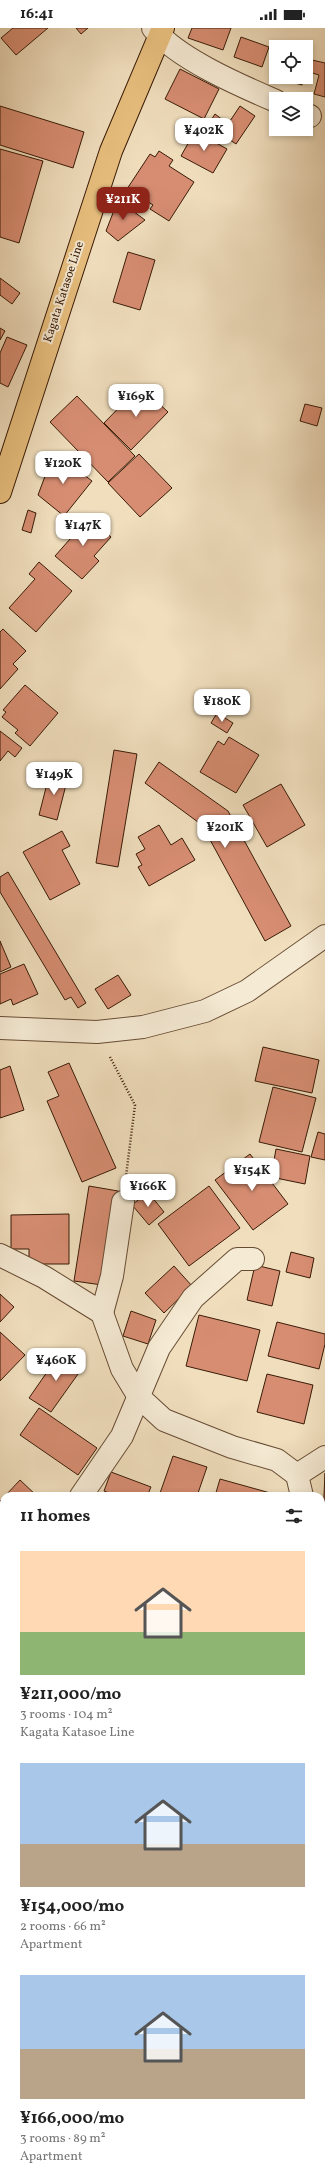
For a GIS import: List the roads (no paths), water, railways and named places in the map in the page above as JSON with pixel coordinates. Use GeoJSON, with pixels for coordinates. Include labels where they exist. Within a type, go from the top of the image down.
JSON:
{"type":"FeatureCollection","features":[{"type":"Feature","properties":{"kind":"main road","name":"Kagata Katasoe Line"},"geometry":{"type":"LineString","coordinates":[[0,492],[111,151],[159,31]]}},
{"type":"Feature","properties":{"kind":"street"},"geometry":{"type":"LineString","coordinates":[[159,31],[186,55],[247,88],[269,98]]}},
{"type":"Feature","properties":{"kind":"street"},"geometry":{"type":"LineString","coordinates":[[0,1028],[97,1032],[143,1027],[205,1011],[247,991],[325,936]]}},
{"type":"Feature","properties":{"kind":"street"},"geometry":{"type":"LineString","coordinates":[[123,1202],[112,1276],[102,1313],[122,1369],[139,1397],[164,1420],[232,1447],[277,1460],[300,1486],[325,1457]]}},
{"type":"Feature","properties":{"kind":"street"},"geometry":{"type":"LineString","coordinates":[[0,1255],[44,1277],[102,1313]]}},
{"type":"Feature","properties":{"kind":"street"},"geometry":{"type":"LineString","coordinates":[[84,1492],[122,1436],[159,1348],[193,1298],[237,1259],[253,1259]]}}]}
